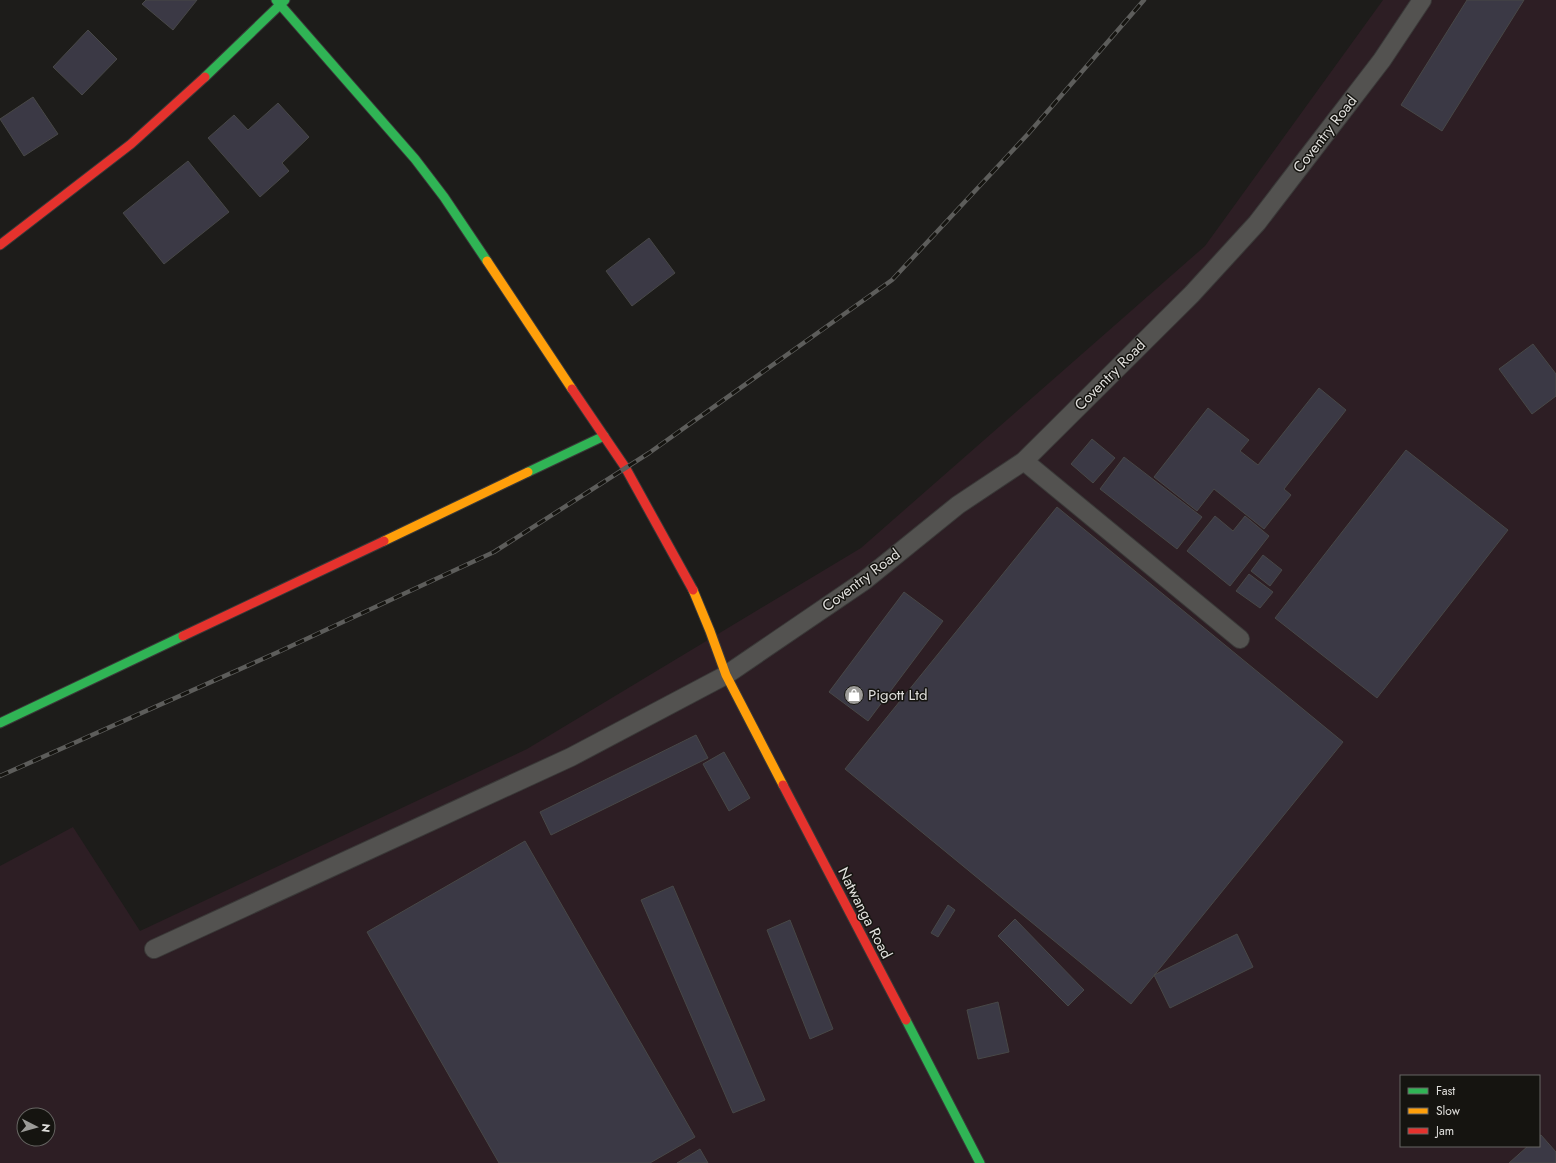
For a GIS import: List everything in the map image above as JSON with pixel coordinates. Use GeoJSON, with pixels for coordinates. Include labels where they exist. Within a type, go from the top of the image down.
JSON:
{"type":"FeatureCollection","features":[{"type":"Feature","properties":{"kind":"street"},"geometry":{"type":"LineString","coordinates":[[0,245],[131,144],[213,70],[280,1]]}},
{"type":"Feature","properties":{"kind":"street","name":"Natwanga Road"},"geometry":{"type":"LineString","coordinates":[[280,1],[415,159],[434,184],[625,467],[690,581],[726,675],[980,1163]]}},
{"type":"Feature","properties":{"kind":"street"},"geometry":{"type":"LineString","coordinates":[[0,723],[604,436]]}},
{"type":"Feature","properties":{"kind":"lane","name":"Coventry Road"},"geometry":{"type":"LineString","coordinates":[[154,948],[571,757],[726,675],[864,581],[958,505],[1024,461],[1192,294],[1257,223],[1382,60],[1422,0]]}},
{"type":"Feature","properties":{"kind":"lane"},"geometry":{"type":"LineString","coordinates":[[1024,461],[1240,639]]}},
{"type":"Feature","properties":{"kind":"shaded area"},"geometry":{"type":"Polygon","coordinates":[[[1383,0],[1556,0],[1556,1163],[0,1163],[0,866],[73,827],[140,931],[527,749],[861,548],[1205,246],[1383,0]]]}},
{"type":"Feature","properties":{"kind":"building"},"geometry":{"type":"Polygon","coordinates":[[[146,0],[197,0],[173,30],[142,4],[146,0]]]}},
{"type":"Feature","properties":{"kind":"building"},"geometry":{"type":"Polygon","coordinates":[[[1467,0],[1524,0],[1442,131],[1401,105],[1467,0]]]}},
{"type":"Feature","properties":{"kind":"building"},"geometry":{"type":"Polygon","coordinates":[[[88,30],[117,59],[82,95],[53,67],[88,30]]]}},
{"type":"Feature","properties":{"kind":"building"},"geometry":{"type":"Polygon","coordinates":[[[33,97],[58,134],[24,156],[0,119],[33,97]]]}},
{"type":"Feature","properties":{"kind":"building"},"geometry":{"type":"Polygon","coordinates":[[[278,103],[309,137],[282,163],[289,171],[260,197],[208,138],[234,115],[248,130],[278,103]]]}},
{"type":"Feature","properties":{"kind":"building"},"geometry":{"type":"Polygon","coordinates":[[[188,161],[229,212],[164,264],[123,213],[188,161]]]}},
{"type":"Feature","properties":{"kind":"building"},"geometry":{"type":"Polygon","coordinates":[[[649,238],[675,273],[632,306],[606,271],[649,238]]]}},
{"type":"Feature","properties":{"kind":"building"},"geometry":{"type":"Polygon","coordinates":[[[1533,344],[1556,374],[1556,396],[1532,414],[1499,369],[1533,344]]]}},
{"type":"Feature","properties":{"kind":"building"},"geometry":{"type":"Polygon","coordinates":[[[1319,388],[1346,410],[1284,489],[1291,495],[1264,529],[1214,489],[1197,511],[1154,477],[1208,408],[1249,440],[1240,451],[1258,465],[1319,388]]]}},
{"type":"Feature","properties":{"kind":"building"},"geometry":{"type":"Polygon","coordinates":[[[1092,439],[1115,458],[1093,483],[1071,464],[1092,439]]]}},
{"type":"Feature","properties":{"kind":"building"},"geometry":{"type":"Polygon","coordinates":[[[1406,450],[1508,530],[1377,698],[1275,618],[1406,450]]]}},
{"type":"Feature","properties":{"kind":"building"},"geometry":{"type":"Polygon","coordinates":[[[1124,457],[1202,517],[1177,549],[1100,489],[1124,457]]]}},
{"type":"Feature","properties":{"kind":"building"},"geometry":{"type":"Polygon","coordinates":[[[1057,507],[1343,742],[1131,1004],[845,769],[1057,507]]]}},
{"type":"Feature","properties":{"kind":"building"},"geometry":{"type":"Polygon","coordinates":[[[1215,516],[1233,531],[1245,516],[1269,536],[1230,586],[1187,551],[1215,516]]]}},
{"type":"Feature","properties":{"kind":"building"},"geometry":{"type":"Polygon","coordinates":[[[1263,555],[1282,570],[1270,586],[1251,571],[1263,555]]]}},
{"type":"Feature","properties":{"kind":"building"},"geometry":{"type":"Polygon","coordinates":[[[1249,574],[1273,592],[1260,608],[1236,591],[1249,574]]]}},
{"type":"Feature","properties":{"kind":"building"},"geometry":{"type":"Polygon","coordinates":[[[904,592],[943,621],[868,721],[829,692],[904,592]]]}},
{"type":"Feature","properties":{"kind":"building"},"geometry":{"type":"Polygon","coordinates":[[[696,735],[708,758],[551,835],[540,812],[696,735]]]}},
{"type":"Feature","properties":{"kind":"building"},"geometry":{"type":"Polygon","coordinates":[[[724,752],[750,798],[729,811],[703,764],[724,752]]]}},
{"type":"Feature","properties":{"kind":"building"},"geometry":{"type":"Polygon","coordinates":[[[525,841],[695,1137],[650,1163],[499,1163],[367,932],[525,841]]]}},
{"type":"Feature","properties":{"kind":"building"},"geometry":{"type":"Polygon","coordinates":[[[673,886],[765,1100],[733,1113],[641,900],[673,886]]]}},
{"type":"Feature","properties":{"kind":"building"},"geometry":{"type":"Polygon","coordinates":[[[948,905],[955,910],[938,937],[931,933],[948,905]]]}},
{"type":"Feature","properties":{"kind":"building"},"geometry":{"type":"Polygon","coordinates":[[[1015,919],[1084,990],[1068,1006],[998,936],[1015,919]]]}},
{"type":"Feature","properties":{"kind":"building"},"geometry":{"type":"Polygon","coordinates":[[[790,920],[833,1029],[810,1039],[767,930],[790,920]]]}},
{"type":"Feature","properties":{"kind":"building"},"geometry":{"type":"Polygon","coordinates":[[[1237,934],[1253,967],[1170,1008],[1154,975],[1237,934]]]}},
{"type":"Feature","properties":{"kind":"building"},"geometry":{"type":"Polygon","coordinates":[[[998,1002],[1009,1052],[978,1059],[967,1010],[998,1002]]]}},
{"type":"Feature","properties":{"kind":"building"},"geometry":{"type":"Polygon","coordinates":[[[1540,1136],[1556,1152],[1556,1163],[1509,1163],[1527,1147],[1540,1147],[1540,1136]]]}},
{"type":"Feature","properties":{"kind":"building"},"geometry":{"type":"Polygon","coordinates":[[[700,1149],[708,1163],[677,1163],[700,1149]]]}},
{"type":"Feature","properties":{"kind":"railway"},"geometry":{"type":"LineString","coordinates":[[0,776],[276,653],[494,552],[649,453],[892,280],[1028,134],[1144,0]]}},
{"type":"Feature","properties":{"kind":"traffic: fast"},"geometry":{"type":"LineString","coordinates":[[276,0],[415,159],[444,197],[487,261]]}},
{"type":"Feature","properties":{"kind":"traffic: fast"},"geometry":{"type":"LineString","coordinates":[[205,77],[285,0]]}},
{"type":"Feature","properties":{"kind":"traffic: fast"},"geometry":{"type":"LineString","coordinates":[[528,472],[604,436]]}},
{"type":"Feature","properties":{"kind":"traffic: fast"},"geometry":{"type":"LineString","coordinates":[[0,723],[183,636]]}},
{"type":"Feature","properties":{"kind":"traffic: fast"},"geometry":{"type":"LineString","coordinates":[[906,1020],[980,1163]]}},
{"type":"Feature","properties":{"kind":"traffic: slow"},"geometry":{"type":"LineString","coordinates":[[487,261],[572,389]]}},
{"type":"Feature","properties":{"kind":"traffic: slow"},"geometry":{"type":"LineString","coordinates":[[384,541],[528,472]]}},
{"type":"Feature","properties":{"kind":"traffic: slow"},"geometry":{"type":"LineString","coordinates":[[693,590],[726,675],[783,785]]}},
{"type":"Feature","properties":{"kind":"traffic: jam"},"geometry":{"type":"LineString","coordinates":[[0,245],[131,144],[205,77]]}},
{"type":"Feature","properties":{"kind":"traffic: jam"},"geometry":{"type":"LineString","coordinates":[[572,389],[625,467],[693,590]]}},
{"type":"Feature","properties":{"kind":"traffic: jam"},"geometry":{"type":"LineString","coordinates":[[183,636],[384,541]]}},
{"type":"Feature","properties":{"kind":"traffic: jam"},"geometry":{"type":"LineString","coordinates":[[783,785],[906,1020]]}},
{"type":"Feature","properties":{"kind":"place","name":"Pigott Ltd"},"geometry":{"type":"Point","coordinates":[854,695]}}]}
